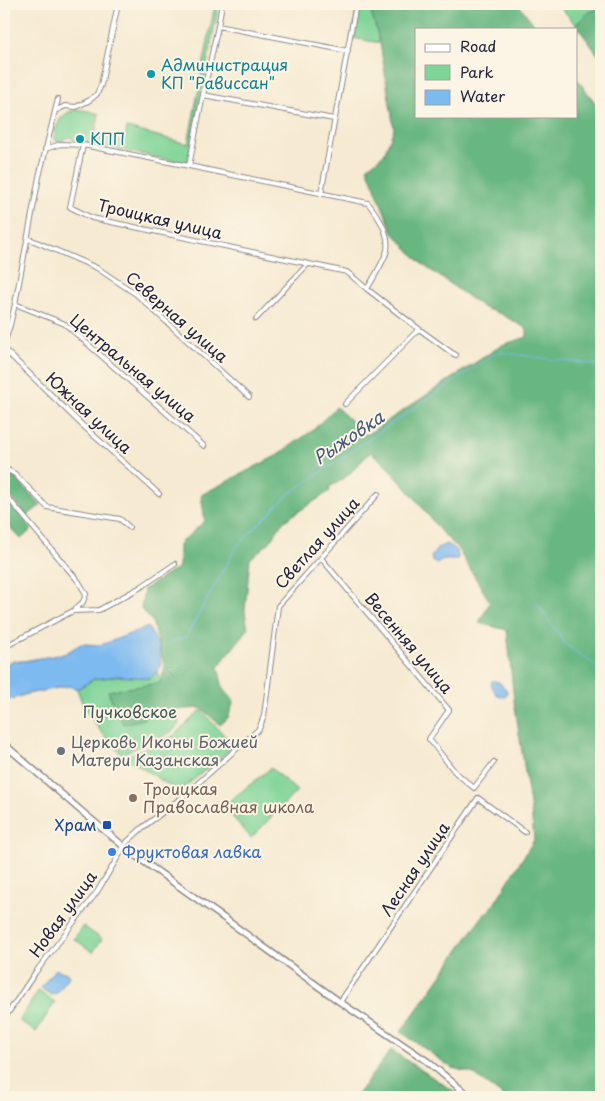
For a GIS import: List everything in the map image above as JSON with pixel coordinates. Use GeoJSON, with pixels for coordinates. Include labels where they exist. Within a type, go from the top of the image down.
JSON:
{"type":"FeatureCollection","features":[{"type":"Feature","properties":{"kind":"street"},"geometry":{"type":"LineString","coordinates":[[55,111],[65,106],[76,107],[97,94],[101,85],[118,4]]}},
{"type":"Feature","properties":{"kind":"street"},"geometry":{"type":"LineString","coordinates":[[189,166],[222,4]]}},
{"type":"Feature","properties":{"kind":"street"},"geometry":{"type":"LineString","coordinates":[[321,194],[356,4]]}},
{"type":"Feature","properties":{"kind":"street"},"geometry":{"type":"LineString","coordinates":[[218,26],[348,51]]}},
{"type":"Feature","properties":{"kind":"street"},"geometry":{"type":"LineString","coordinates":[[203,95],[334,119]]}},
{"type":"Feature","properties":{"kind":"street"},"geometry":{"type":"LineString","coordinates":[[4,344],[15,304],[45,149],[58,99]]}},
{"type":"Feature","properties":{"kind":"street"},"geometry":{"type":"LineString","coordinates":[[45,149],[61,144],[83,145],[368,203],[380,218],[386,237],[387,251],[367,289]]}},
{"type":"Feature","properties":{"kind":"street","name":"Троицкая улица"},"geometry":{"type":"LineString","coordinates":[[83,145],[70,207],[92,218],[347,272],[419,329],[456,355]]}},
{"type":"Feature","properties":{"kind":"street","name":"Северная улица"},"geometry":{"type":"LineString","coordinates":[[28,239],[97,268],[136,294],[250,397]]}},
{"type":"Feature","properties":{"kind":"street"},"geometry":{"type":"LineString","coordinates":[[256,319],[308,264]]}},
{"type":"Feature","properties":{"kind":"street","name":"Центральная улица"},"geometry":{"type":"LineString","coordinates":[[15,304],[65,324],[204,446]]}},
{"type":"Feature","properties":{"kind":"street"},"geometry":{"type":"LineString","coordinates":[[345,404],[419,329]]}},
{"type":"Feature","properties":{"kind":"street","name":"Южная улица"},"geometry":{"type":"LineString","coordinates":[[4,349],[159,494]]}},
{"type":"Feature","properties":{"kind":"street"},"geometry":{"type":"LineString","coordinates":[[4,468],[15,474],[47,507],[120,519],[129,527]]}},
{"type":"Feature","properties":{"kind":"street"},"geometry":{"type":"LineString","coordinates":[[4,493],[79,582],[86,594],[83,602],[73,611],[4,647]]}},
{"type":"Feature","properties":{"kind":"street","name":"Светлая улица"},"geometry":{"type":"LineString","coordinates":[[124,847],[142,828],[180,799],[259,729],[264,716],[278,606],[378,494]]}},
{"type":"Feature","properties":{"kind":"street","name":"Весенняя улица"},"geometry":{"type":"LineString","coordinates":[[321,558],[449,710],[429,739],[455,772],[474,788],[494,762]]}},
{"type":"Feature","properties":{"kind":"street"},"geometry":{"type":"LineString","coordinates":[[73,611],[99,610],[141,587],[175,564]]}},
{"type":"Feature","properties":{"kind":"street"},"geometry":{"type":"LineString","coordinates":[[4,754],[6,745],[124,847],[340,1002],[427,1061],[470,1097]]}},
{"type":"Feature","properties":{"kind":"street","name":"Лесная улица"},"geometry":{"type":"LineString","coordinates":[[340,1002],[478,798],[525,832]]}},
{"type":"Feature","properties":{"kind":"street","name":"Новая улица"},"geometry":{"type":"LineString","coordinates":[[4,1019],[97,892],[124,847]]}},
{"type":"Feature","properties":{"kind":"green space"},"geometry":{"type":"Polygon","coordinates":[[[215,4],[219,4],[188,161],[185,163],[81,142],[82,138],[79,136],[77,141],[73,140],[70,136],[60,142],[54,140],[55,130],[62,117],[71,111],[79,110],[99,114],[95,135],[124,142],[127,128],[188,144],[215,4]]]}},
{"type":"Feature","properties":{"kind":"green space"},"geometry":{"type":"Polygon","coordinates":[[[358,4],[369,4],[380,43],[352,38],[358,4]]]}},
{"type":"Feature","properties":{"kind":"green space"},"geometry":{"type":"Polygon","coordinates":[[[369,4],[518,4],[537,28],[415,28],[415,118],[578,118],[578,81],[601,110],[601,1097],[504,1097],[472,1073],[452,1068],[401,1032],[482,917],[491,909],[534,840],[514,701],[507,630],[479,623],[490,602],[456,546],[442,533],[415,498],[384,463],[371,452],[347,476],[329,487],[330,491],[284,521],[270,542],[250,559],[245,611],[248,629],[218,667],[223,688],[234,701],[228,718],[220,725],[201,708],[152,711],[144,719],[123,724],[108,691],[160,683],[165,668],[152,621],[141,609],[144,589],[179,567],[179,544],[205,521],[201,495],[276,456],[312,431],[336,407],[366,435],[502,345],[527,337],[527,329],[501,314],[484,308],[422,264],[393,233],[367,168],[384,154],[394,129],[380,43],[369,4]]]}},
{"type":"Feature","properties":{"kind":"green space"},"geometry":{"type":"Polygon","coordinates":[[[558,4],[601,4],[601,8],[587,13],[576,25],[558,4]]]}},
{"type":"Feature","properties":{"kind":"green space"},"geometry":{"type":"Polygon","coordinates":[[[601,8],[601,59],[576,25],[587,13],[601,8]]]}},
{"type":"Feature","properties":{"kind":"green space"},"geometry":{"type":"Polygon","coordinates":[[[4,472],[15,477],[41,505],[27,516],[4,488],[4,472]]]}},
{"type":"Feature","properties":{"kind":"green space"},"geometry":{"type":"Polygon","coordinates":[[[8,501],[32,529],[21,539],[4,521],[4,505],[8,501]]]}},
{"type":"Feature","properties":{"kind":"green space","name":"Пучковское"},"geometry":{"type":"Polygon","coordinates":[[[157,672],[178,715],[179,724],[174,730],[164,736],[121,754],[101,732],[84,708],[77,689],[94,679],[118,676],[149,678],[157,672]]]}},
{"type":"Feature","properties":{"kind":"green space"},"geometry":{"type":"Polygon","coordinates":[[[201,710],[234,746],[179,792],[125,757],[173,736],[201,710]]]}},
{"type":"Feature","properties":{"kind":"green space"},"geometry":{"type":"Polygon","coordinates":[[[271,768],[297,791],[251,838],[223,806],[271,768]]]}},
{"type":"Feature","properties":{"kind":"green space"},"geometry":{"type":"Polygon","coordinates":[[[83,926],[102,939],[93,952],[74,939],[83,926]]]}},
{"type":"Feature","properties":{"kind":"green space"},"geometry":{"type":"Polygon","coordinates":[[[38,991],[55,1002],[36,1032],[19,1021],[38,991]]]}},
{"type":"Feature","properties":{"kind":"green space"},"geometry":{"type":"Polygon","coordinates":[[[391,1050],[461,1096],[462,1097],[355,1097],[391,1050]]]}},
{"type":"Feature","properties":{"kind":"water"},"geometry":{"type":"Polygon","coordinates":[[[446,544],[454,549],[458,558],[443,560],[437,564],[432,561],[431,557],[438,548],[446,544]]]}},
{"type":"Feature","properties":{"kind":"water"},"geometry":{"type":"Polygon","coordinates":[[[148,627],[159,647],[161,665],[157,672],[149,678],[118,676],[94,679],[77,689],[69,686],[27,694],[4,703],[4,666],[11,661],[23,661],[64,654],[81,644],[101,645],[148,627]]]}},
{"type":"Feature","properties":{"kind":"water"},"geometry":{"type":"Polygon","coordinates":[[[492,681],[497,681],[501,684],[507,692],[506,695],[503,697],[496,694],[491,684],[492,681]]]}},
{"type":"Feature","properties":{"kind":"water"},"geometry":{"type":"Polygon","coordinates":[[[55,969],[67,973],[69,977],[57,993],[51,995],[41,988],[55,969]]]}},
{"type":"Feature","properties":{"kind":"waterway","name":"Рыжовка"},"geometry":{"type":"LineString","coordinates":[[170,642],[186,637],[237,546],[289,494],[497,352],[598,365],[601,363]]}},
{"type":"Feature","properties":{"kind":"waterway"},"geometry":{"type":"LineString","coordinates":[[536,602],[566,645],[601,669]]}},
{"type":"Feature","properties":{"kind":"place","name":"Администрация КП \"Рависсан\""},"geometry":{"type":"Point","coordinates":[151,74]}},
{"type":"Feature","properties":{"kind":"place","name":"КПП"},"geometry":{"type":"Point","coordinates":[80,139]}},
{"type":"Feature","properties":{"kind":"place","name":"Церковь Иконы Божией Матери Казанская"},"geometry":{"type":"Point","coordinates":[61,751]}},
{"type":"Feature","properties":{"kind":"place","name":"Троицкая Православная школа"},"geometry":{"type":"Point","coordinates":[133,798]}},
{"type":"Feature","properties":{"kind":"place","name":"Храм"},"geometry":{"type":"Point","coordinates":[107,825]}},
{"type":"Feature","properties":{"kind":"place","name":"Фруктовая лавка"},"geometry":{"type":"Point","coordinates":[112,852]}}]}
